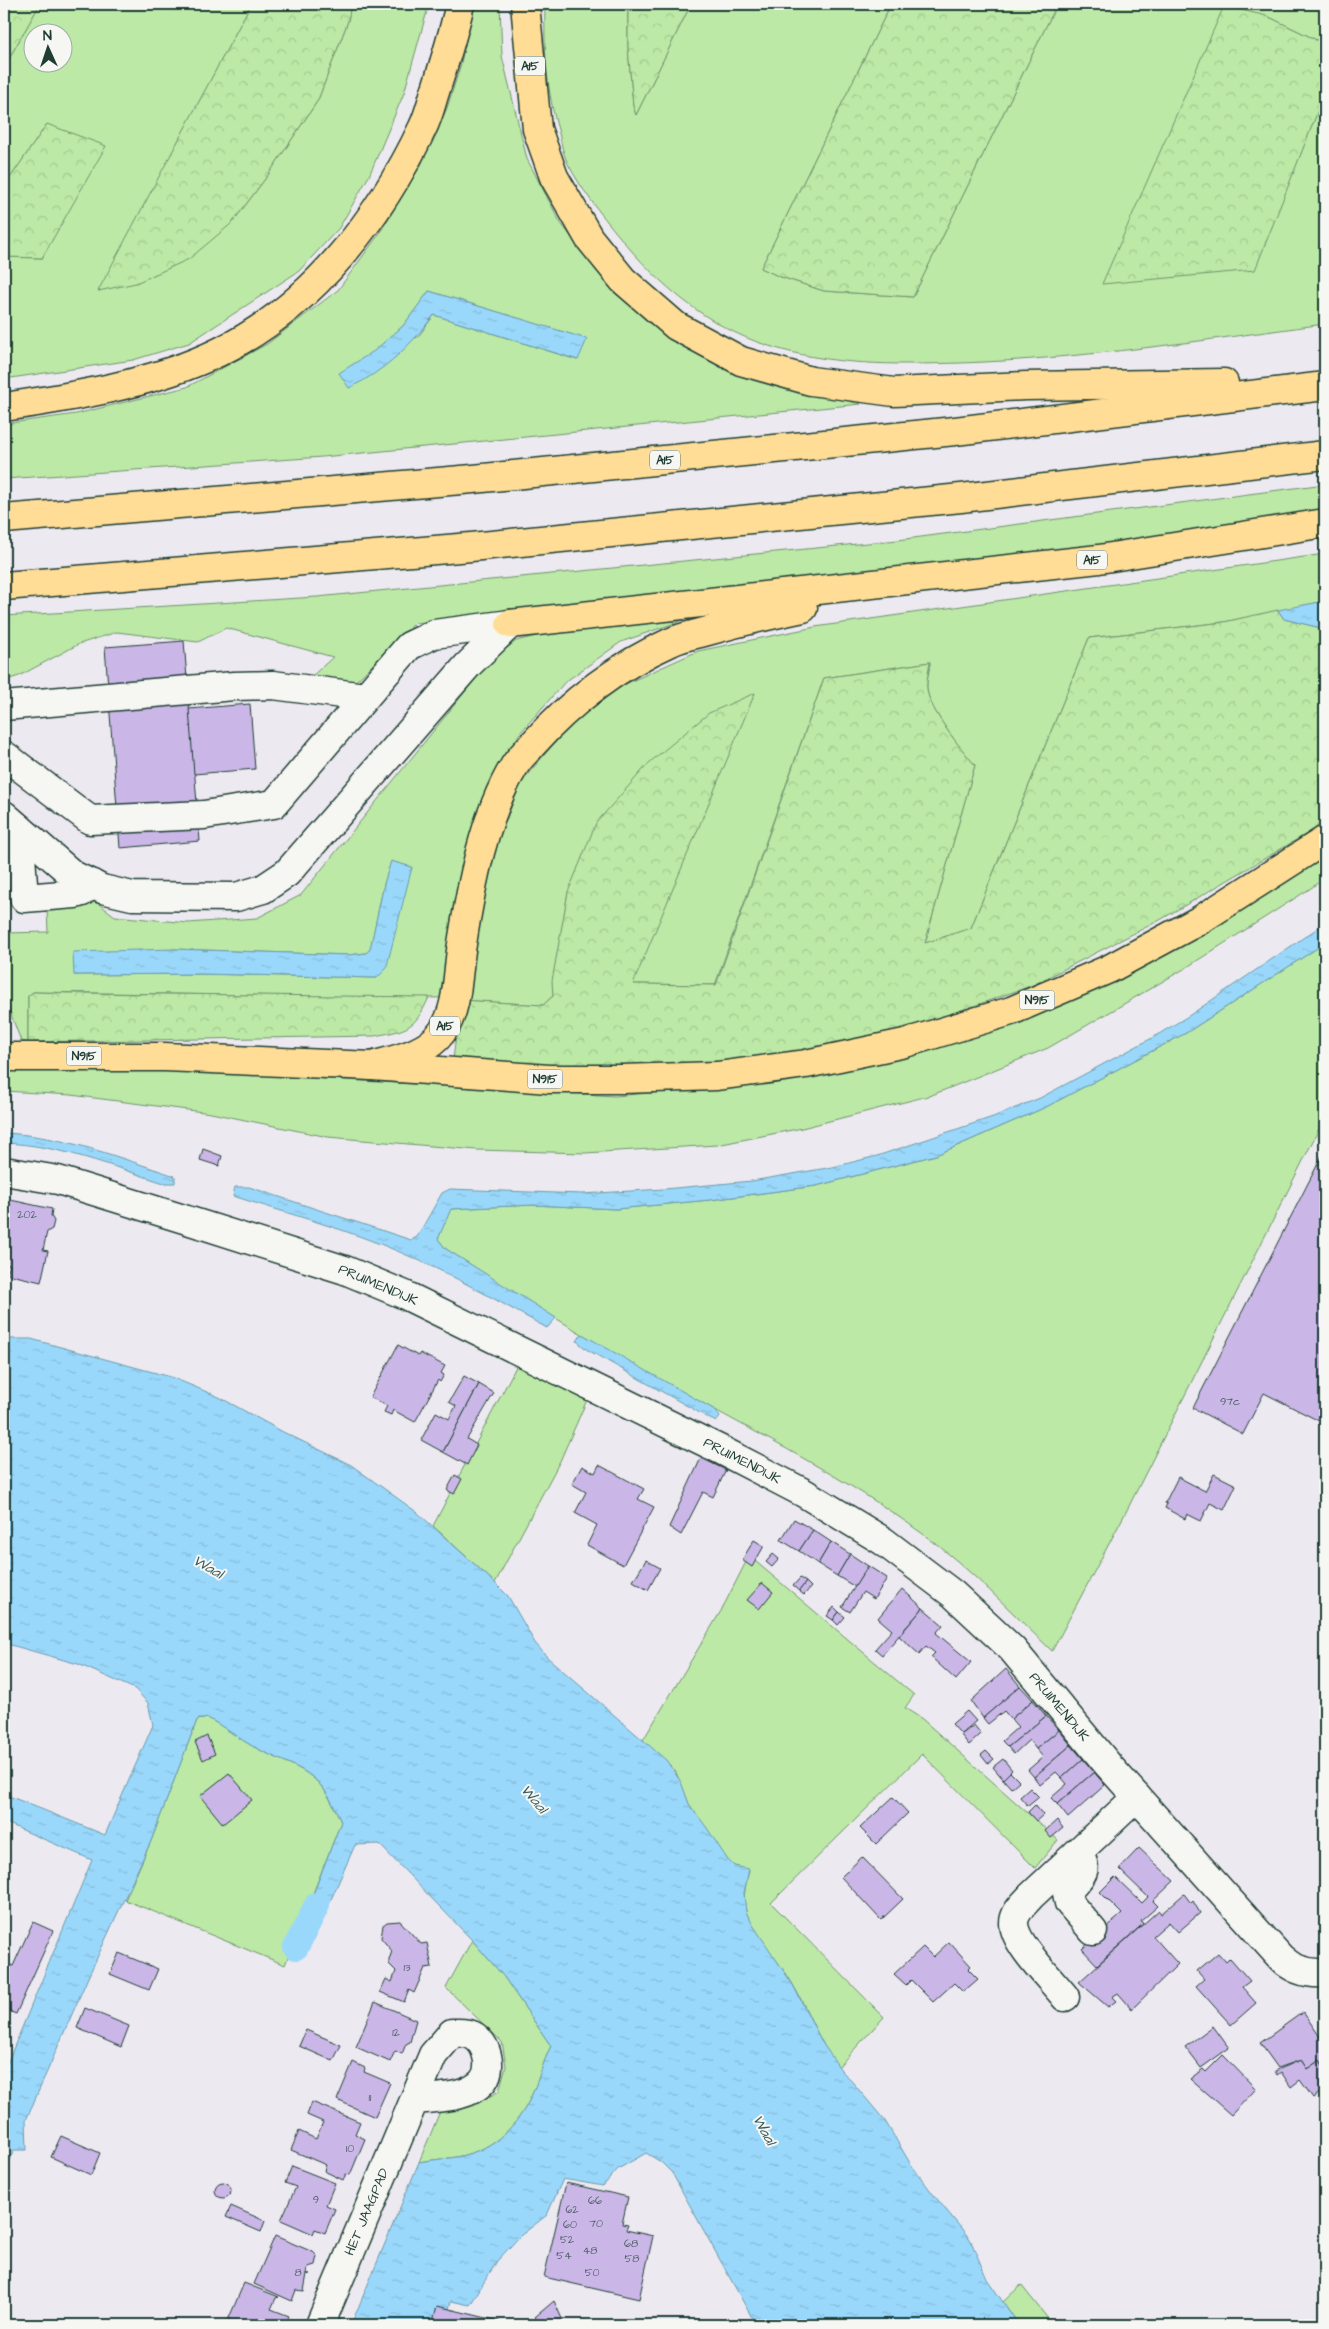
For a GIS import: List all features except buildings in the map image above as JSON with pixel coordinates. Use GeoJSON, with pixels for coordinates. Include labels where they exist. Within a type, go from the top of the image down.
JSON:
{"type":"FeatureCollection","features":[{"type":"Feature","properties":{"kind":"main road"},"geometry":{"type":"LineString","coordinates":[[4,407],[51,400],[159,375],[220,352],[282,314],[330,269],[379,207],[424,126],[451,45],[460,4]]}},
{"type":"Feature","properties":{"kind":"main road","name":"A15"},"geometry":{"type":"LineString","coordinates":[[525,4],[537,129],[554,177],[589,238],[623,280],[676,326],[741,361],[811,382],[894,392],[1036,386],[1325,382]]}},
{"type":"Feature","properties":{"kind":"main road","name":"A15"},"geometry":{"type":"LineString","coordinates":[[4,519],[473,479],[955,431],[1325,386]]}},
{"type":"Feature","properties":{"kind":"main road"},"geometry":{"type":"LineString","coordinates":[[4,586],[471,547],[961,498],[1325,455]]}},
{"type":"Feature","properties":{"kind":"main road","name":"A15"},"geometry":{"type":"LineString","coordinates":[[510,624],[1099,559],[1325,523]]}},
{"type":"Feature","properties":{"kind":"main road","name":"A15"},"geometry":{"type":"LineString","coordinates":[[372,1066],[419,1051],[442,1032],[449,1020],[454,1003],[462,942],[478,860],[495,802],[516,763],[553,721],[611,675],[672,642],[742,621],[806,608],[858,587]]}},
{"type":"Feature","properties":{"kind":"main road","name":"N915"},"geometry":{"type":"LineString","coordinates":[[4,1057],[164,1057],[372,1066],[549,1079],[717,1076],[806,1064],[905,1044],[1012,1011],[1109,970],[1200,920],[1325,840]]}},
{"type":"Feature","properties":{"kind":"street","name":"A15"},"geometry":{"type":"LineString","coordinates":[[4,755],[90,820],[212,814],[274,804],[408,646],[434,634],[510,624]]}},
{"type":"Feature","properties":{"kind":"street"},"geometry":{"type":"LineString","coordinates":[[11,822],[73,874],[102,889],[132,896],[236,898],[263,889],[287,873],[468,665],[510,624]]}},
{"type":"Feature","properties":{"kind":"street"},"geometry":{"type":"LineString","coordinates":[[4,706],[244,686],[282,686],[365,697]]}},
{"type":"Feature","properties":{"kind":"street"},"geometry":{"type":"LineString","coordinates":[[11,822],[24,898],[75,894],[82,892],[92,884]]}},
{"type":"Feature","properties":{"kind":"street","name":"PRUIMENDIJK"},"geometry":{"type":"LineString","coordinates":[[4,1171],[58,1180],[345,1270],[414,1299],[721,1450],[804,1494],[884,1541],[953,1594],[1012,1649],[1137,1797],[1290,1967],[1325,1977]]}},
{"type":"Feature","properties":{"kind":"street"},"geometry":{"type":"LineString","coordinates":[[1065,1997],[1021,1943],[1014,1922],[1018,1910],[1137,1797]]}},
{"type":"Feature","properties":{"kind":"street"},"geometry":{"type":"LineString","coordinates":[[1077,1853],[1083,1860],[1084,1868],[1082,1875],[1067,1893],[1069,1903],[1093,1931]]}},
{"type":"Feature","properties":{"kind":"street","name":"HET JAAGPAD"},"geometry":{"type":"LineString","coordinates":[[320,2325],[415,2100]]}},
{"type":"Feature","properties":{"kind":"green space"},"geometry":{"type":"Polygon","coordinates":[[[4,4],[40,4],[30,22],[22,22],[22,36],[4,67],[4,4]]]}},
{"type":"Feature","properties":{"kind":"green space"},"geometry":{"type":"Polygon","coordinates":[[[40,4],[251,4],[99,291],[232,223],[268,175],[318,100],[348,21],[351,4],[429,4],[404,93],[369,176],[339,228],[299,271],[189,343],[133,360],[4,379],[4,257],[43,258],[47,124],[4,187],[4,67],[22,36],[22,72],[72,72],[72,22],[30,22],[40,4]]]}},
{"type":"Feature","properties":{"kind":"green space"},"geometry":{"type":"Polygon","coordinates":[[[251,4],[351,4],[348,21],[318,100],[268,175],[232,223],[189,259],[136,283],[98,291],[251,4]]]}},
{"type":"Feature","properties":{"kind":"green space"},"geometry":{"type":"Polygon","coordinates":[[[474,4],[500,4],[502,56],[527,159],[560,222],[606,282],[647,321],[708,357],[789,387],[861,404],[322,457],[4,479],[4,424],[76,414],[187,387],[267,344],[338,290],[379,234],[421,165],[447,108],[460,67],[474,4]],[[429,291],[403,326],[374,351],[418,337],[434,315],[577,360],[587,339],[429,291]]]}},
{"type":"Feature","properties":{"kind":"green space"},"geometry":{"type":"Polygon","coordinates":[[[545,4],[628,4],[628,48],[633,106],[636,115],[691,4],[891,4],[761,268],[778,276],[824,291],[913,297],[1057,4],[1325,4],[1325,44],[1267,16],[1254,270],[1325,93],[1325,324],[1098,353],[1006,361],[936,364],[862,363],[814,357],[790,352],[744,337],[704,315],[667,287],[650,271],[605,219],[572,172],[564,155],[551,101],[545,37],[545,4]]]}},
{"type":"Feature","properties":{"kind":"green space"},"geometry":{"type":"Polygon","coordinates":[[[628,4],[691,4],[636,115],[633,106],[628,48],[628,4]]]}},
{"type":"Feature","properties":{"kind":"green space"},"geometry":{"type":"Polygon","coordinates":[[[891,4],[1057,4],[913,297],[824,291],[778,276],[761,268],[891,4]]]}},
{"type":"Feature","properties":{"kind":"green space"},"geometry":{"type":"Polygon","coordinates":[[[1224,6],[1267,16],[1325,44],[1325,93],[1255,270],[1102,284],[1224,6]]]}},
{"type":"Feature","properties":{"kind":"green space"},"geometry":{"type":"Polygon","coordinates":[[[47,124],[106,146],[42,258],[4,257],[4,187],[47,124]]]}},
{"type":"Feature","properties":{"kind":"green space"},"geometry":{"type":"Polygon","coordinates":[[[1325,484],[1325,511],[1074,551],[415,623],[355,682],[311,677],[333,657],[226,628],[198,642],[117,632],[79,644],[19,676],[4,681],[4,616],[317,597],[898,540],[1325,484]]]}},
{"type":"Feature","properties":{"kind":"green space"},"geometry":{"type":"Polygon","coordinates":[[[1325,554],[1325,601],[1224,622],[1089,638],[971,928],[925,943],[975,765],[946,729],[929,698],[927,686],[930,662],[824,678],[715,985],[632,984],[754,694],[568,892],[553,981],[553,996],[543,1005],[460,1000],[472,928],[497,844],[521,782],[571,724],[623,685],[698,651],[815,627],[1325,554]]]}},
{"type":"Feature","properties":{"kind":"green space"},"geometry":{"type":"Polygon","coordinates":[[[1278,610],[1284,619],[1325,629],[1325,823],[1160,920],[1033,985],[920,1025],[804,1052],[707,1064],[581,1072],[453,1060],[460,1000],[543,1005],[553,996],[552,981],[568,892],[596,823],[649,763],[709,713],[755,693],[633,984],[716,985],[824,678],[930,662],[927,679],[929,698],[946,729],[975,765],[925,943],[971,928],[1089,638],[1224,622],[1278,610]]]}},
{"type":"Feature","properties":{"kind":"green space"},"geometry":{"type":"Polygon","coordinates":[[[686,619],[621,642],[565,682],[520,733],[486,788],[464,878],[443,998],[33,992],[28,996],[28,1042],[21,1041],[4,996],[4,933],[48,932],[47,908],[74,906],[95,901],[115,916],[188,923],[257,918],[301,895],[489,662],[516,641],[548,633],[686,619]],[[391,862],[384,884],[370,950],[366,953],[349,955],[173,949],[74,975],[199,974],[377,978],[412,867],[391,862]]]}},
{"type":"Feature","properties":{"kind":"green space"},"geometry":{"type":"Polygon","coordinates":[[[1325,854],[1325,878],[1311,888],[1184,969],[1048,1048],[932,1095],[802,1128],[717,1145],[585,1153],[477,1150],[328,1137],[211,1113],[71,1095],[4,1091],[4,1067],[92,1065],[615,1096],[787,1081],[925,1051],[1325,854]]]}},
{"type":"Feature","properties":{"kind":"green space"},"geometry":{"type":"Polygon","coordinates":[[[1325,943],[1325,1117],[1128,1508],[1052,1651],[957,1561],[894,1514],[803,1458],[590,1339],[446,1249],[438,1239],[450,1209],[533,1205],[616,1209],[710,1200],[816,1186],[936,1155],[1046,1107],[1186,1033],[1325,943]]]}},
{"type":"Feature","properties":{"kind":"green space"},"geometry":{"type":"Polygon","coordinates":[[[33,992],[429,997],[419,1016],[408,1027],[374,1036],[28,1042],[28,996],[33,992]]]}},
{"type":"Feature","properties":{"kind":"green space"},"geometry":{"type":"Polygon","coordinates":[[[521,1357],[590,1393],[560,1461],[495,1583],[433,1526],[521,1357]]]}},
{"type":"Feature","properties":{"kind":"green space"},"geometry":{"type":"Polygon","coordinates":[[[749,1556],[914,1695],[905,1708],[922,1719],[1058,1840],[1035,1868],[922,1754],[771,1903],[884,2017],[838,2067],[825,2047],[792,1983],[749,1920],[744,1901],[749,1870],[734,1866],[727,1859],[689,1804],[675,1770],[643,1740],[721,1611],[749,1556]]]}},
{"type":"Feature","properties":{"kind":"green space"},"geometry":{"type":"Polygon","coordinates":[[[208,1718],[254,1747],[307,1773],[324,1791],[333,1804],[341,1822],[285,1965],[125,1900],[151,1841],[197,1720],[208,1718]]]}},
{"type":"Feature","properties":{"kind":"green space"},"geometry":{"type":"Polygon","coordinates":[[[472,1940],[504,1977],[551,2046],[528,2102],[516,2122],[499,2138],[489,2145],[468,2154],[419,2162],[441,2109],[457,2108],[471,2104],[499,2091],[506,2066],[502,2042],[446,1988],[472,1940]]]}},
{"type":"Feature","properties":{"kind":"green space"},"geometry":{"type":"Polygon","coordinates":[[[1021,2285],[1053,2325],[1019,2325],[1003,2302],[1021,2285]]]}},
{"type":"Feature","properties":{"kind":"water"},"geometry":{"type":"Polygon","coordinates":[[[429,291],[587,339],[578,360],[434,315],[396,357],[374,374],[349,388],[339,373],[374,351],[403,326],[429,291]]]}},
{"type":"Feature","properties":{"kind":"water"},"geometry":{"type":"Polygon","coordinates":[[[1325,601],[1325,629],[1284,619],[1278,610],[1325,601]]]}},
{"type":"Feature","properties":{"kind":"water"},"geometry":{"type":"Polygon","coordinates":[[[391,861],[412,867],[386,969],[377,978],[199,974],[74,975],[73,952],[173,949],[349,955],[366,953],[370,949],[391,861]]]}},
{"type":"Feature","properties":{"kind":"water"},"geometry":{"type":"Polygon","coordinates":[[[1325,923],[1325,943],[1186,1033],[1046,1107],[936,1155],[816,1186],[710,1200],[616,1209],[533,1205],[451,1209],[438,1239],[446,1249],[556,1318],[547,1328],[457,1279],[381,1244],[233,1196],[235,1187],[249,1187],[411,1240],[417,1237],[442,1193],[450,1189],[582,1194],[664,1189],[752,1181],[833,1167],[877,1156],[993,1117],[1040,1098],[1154,1037],[1190,1015],[1325,923]]]}},
{"type":"Feature","properties":{"kind":"water"},"geometry":{"type":"Polygon","coordinates":[[[4,1133],[48,1138],[91,1148],[175,1176],[175,1183],[164,1183],[65,1152],[4,1143],[4,1133]]]}},
{"type":"Feature","properties":{"kind":"water"},"geometry":{"type":"Polygon","coordinates":[[[582,1334],[715,1410],[720,1417],[716,1422],[586,1349],[577,1341],[582,1334]]]}},
{"type":"Feature","properties":{"kind":"water","name":"Waal"},"geometry":{"type":"Polygon","coordinates":[[[4,1339],[31,1339],[171,1377],[219,1397],[283,1432],[351,1465],[418,1513],[495,1583],[508,1596],[535,1643],[547,1657],[666,1760],[681,1782],[689,1804],[727,1859],[734,1866],[749,1869],[744,1893],[746,1912],[793,1985],[823,2044],[841,2070],[885,2121],[910,2163],[970,2239],[987,2279],[1019,2325],[756,2325],[672,2173],[661,2162],[646,2153],[618,2169],[603,2186],[563,2179],[547,2215],[520,2236],[497,2261],[470,2305],[451,2301],[445,2325],[351,2325],[419,2162],[468,2154],[489,2145],[499,2138],[516,2122],[528,2102],[551,2046],[504,1977],[472,1940],[379,1844],[355,1845],[313,1940],[297,1936],[341,1822],[325,1791],[307,1773],[254,1747],[208,1718],[197,1720],[151,1841],[89,1975],[26,2120],[27,2150],[14,2150],[4,2175],[4,2071],[92,1860],[4,1822],[4,1794],[105,1835],[153,1725],[148,1703],[135,1689],[78,1664],[4,1643],[4,1339]]]}},
{"type":"Feature","properties":{"kind":"waterway"},"geometry":{"type":"LineString","coordinates":[[296,1947],[317,1905]]}}]}
